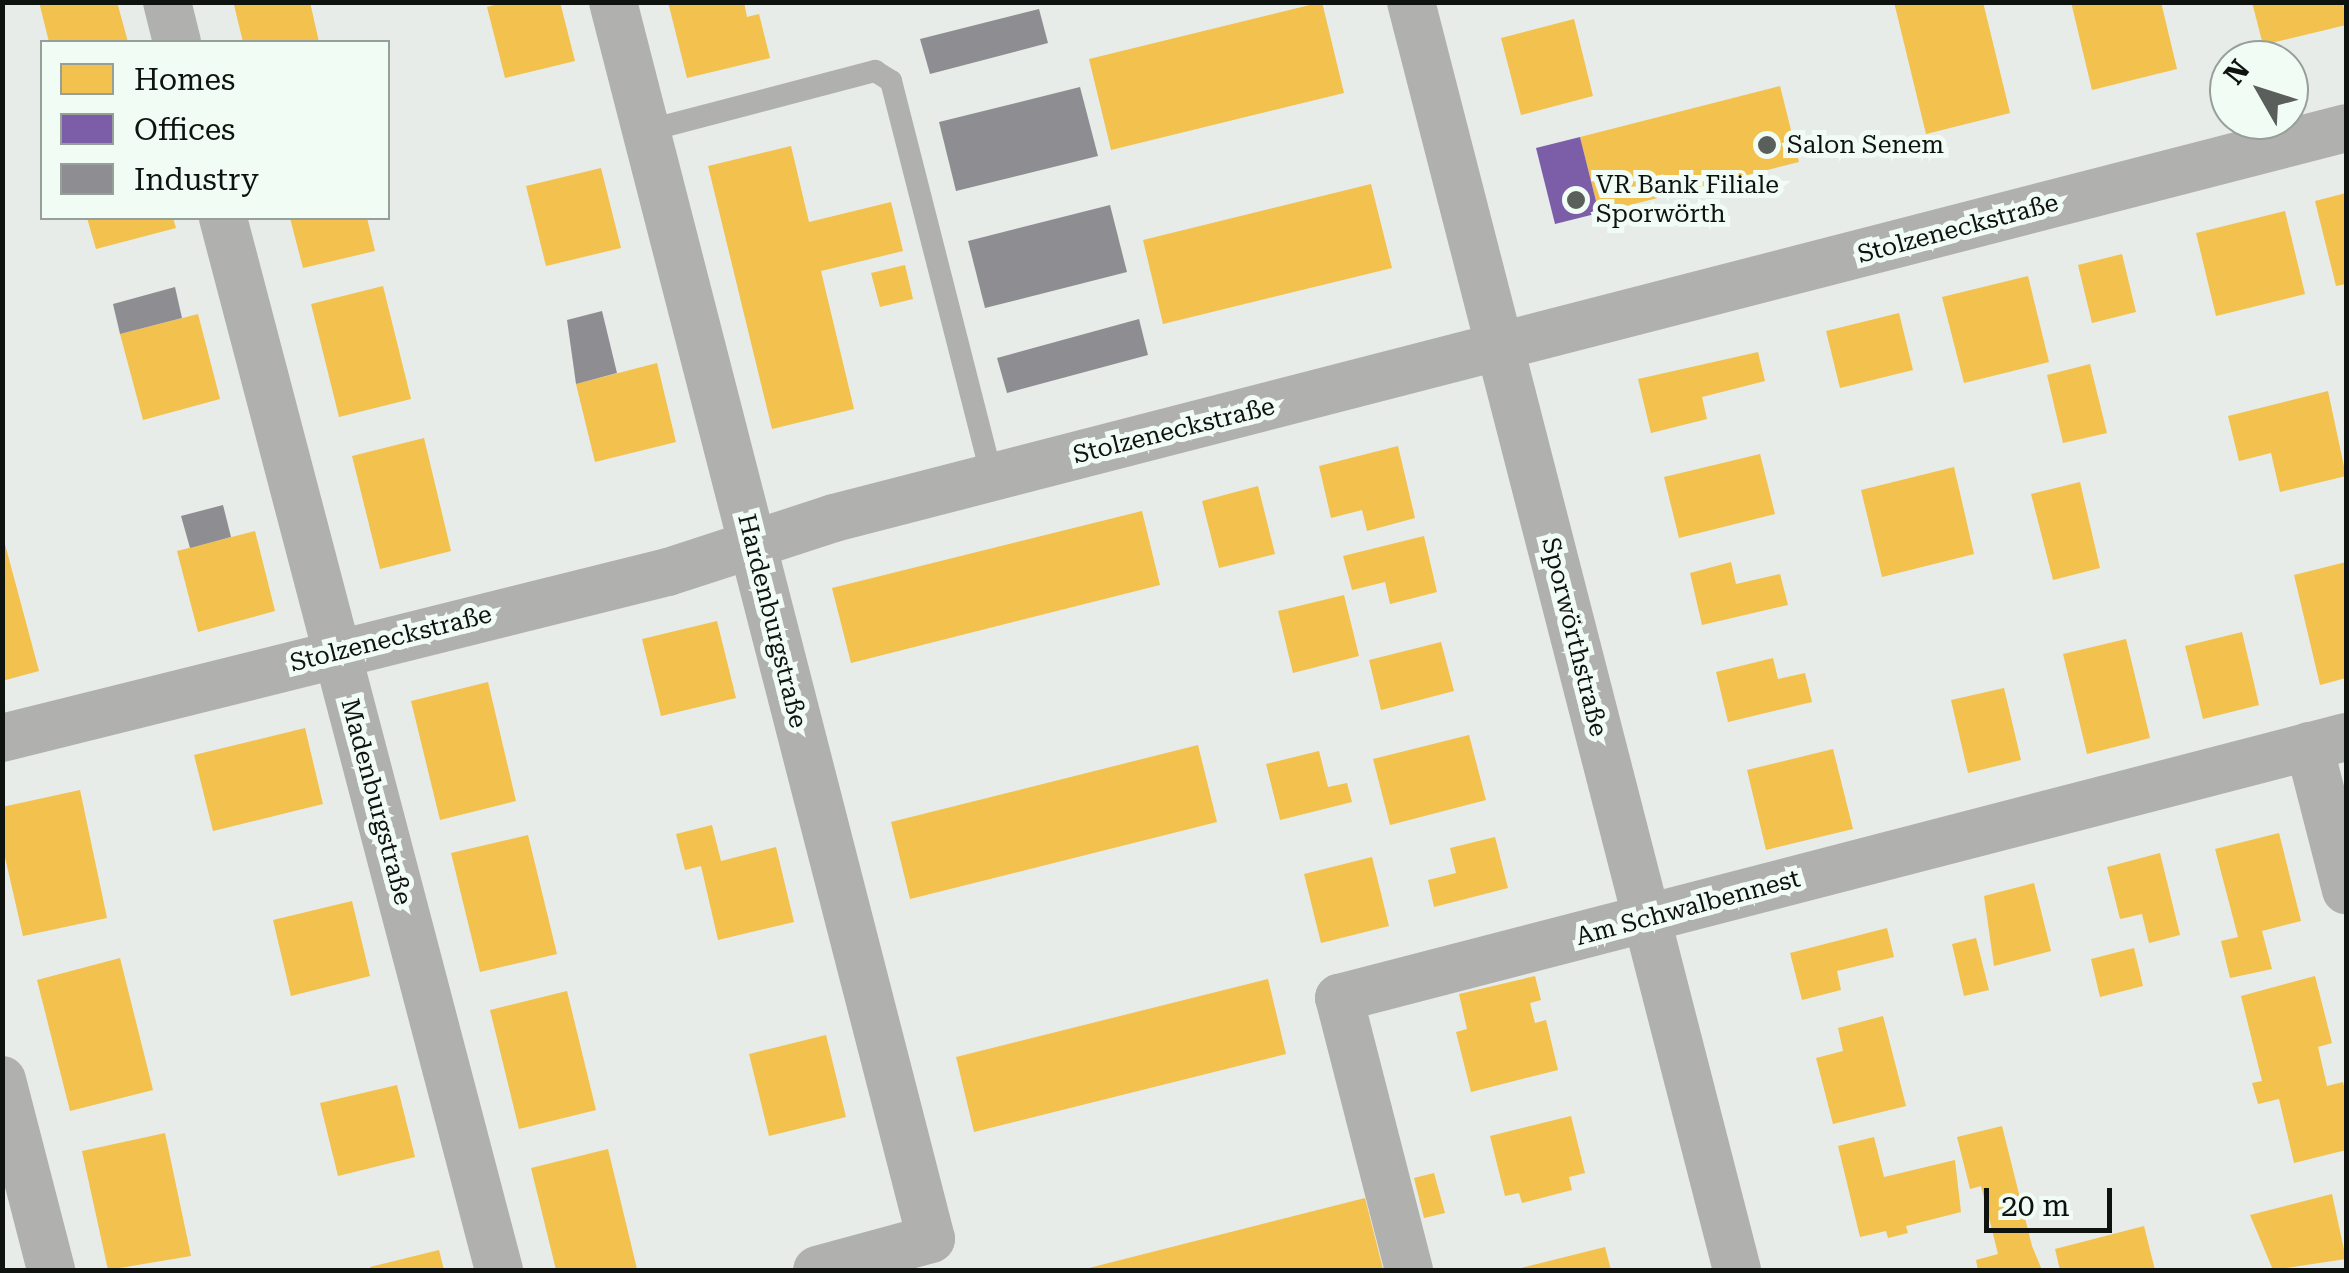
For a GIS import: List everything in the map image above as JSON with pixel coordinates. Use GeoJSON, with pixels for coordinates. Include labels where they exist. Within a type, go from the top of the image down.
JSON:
{"type":"FeatureCollection","features":[{"type":"Feature","properties":{"kind":"street"},"geometry":{"type":"LineString","coordinates":[[167,2],[176,40]]}},
{"type":"Feature","properties":{"kind":"street","name":"Hardenburgstraße"},"geometry":{"type":"LineString","coordinates":[[613,2],[931,1239],[818,1270]]}},
{"type":"Feature","properties":{"kind":"street","name":"Sporwörthstraße"},"geometry":{"type":"LineString","coordinates":[[1411,2],[1737,1270]]}},
{"type":"Feature","properties":{"kind":"street","name":"Stolzeneckstraße"},"geometry":{"type":"LineString","coordinates":[[2,738],[668,572],[753,544],[992,478],[2346,128]]}},
{"type":"Feature","properties":{"kind":"street","name":"Madenburgstraße"},"geometry":{"type":"LineString","coordinates":[[224,220],[499,1270]]}},
{"type":"Feature","properties":{"kind":"street","name":"Am Schwalbennest"},"geometry":{"type":"LineString","coordinates":[[1409,1270],[1339,998],[2328,742],[2346,890]]}},
{"type":"Feature","properties":{"kind":"street"},"geometry":{"type":"LineString","coordinates":[[2,1080],[52,1270]]}},
{"type":"Feature","properties":{"kind":"lane"},"geometry":{"type":"LineString","coordinates":[[646,131],[875,71],[891,80],[992,478]]}},
{"type":"Feature","properties":{"kind":"building: Homes"},"geometry":{"type":"Polygon","coordinates":[[[39,2],[117,2],[127,40],[48,40],[39,2]]]}},
{"type":"Feature","properties":{"kind":"building: Homes"},"geometry":{"type":"Polygon","coordinates":[[[310,2],[319,40],[243,40],[234,5],[310,2]]]}},
{"type":"Feature","properties":{"kind":"building: Homes"},"geometry":{"type":"Polygon","coordinates":[[[505,2],[560,2],[575,61],[505,78],[487,7],[505,2]]]}},
{"type":"Feature","properties":{"kind":"building: Homes"},"geometry":{"type":"Polygon","coordinates":[[[668,2],[744,2],[747,17],[759,14],[770,58],[687,78],[668,2]]]}},
{"type":"Feature","properties":{"kind":"building: Homes"},"geometry":{"type":"Polygon","coordinates":[[[1322,2],[1344,93],[1111,150],[1089,59],[1322,2]]]}},
{"type":"Feature","properties":{"kind":"building: Homes"},"geometry":{"type":"Polygon","coordinates":[[[1894,2],[1983,2],[2010,113],[1926,134],[1894,2]]]}},
{"type":"Feature","properties":{"kind":"building: Homes"},"geometry":{"type":"Polygon","coordinates":[[[2071,2],[2161,2],[2177,69],[2092,90],[2071,2]]]}},
{"type":"Feature","properties":{"kind":"building: Homes"},"geometry":{"type":"Polygon","coordinates":[[[2252,2],[2343,2],[2346,25],[2284,40],[2262,40],[2252,2]]]}},
{"type":"Feature","properties":{"kind":"building: Homes"},"geometry":{"type":"Polygon","coordinates":[[[1574,19],[1593,96],[1521,115],[1501,38],[1574,19]]]}},
{"type":"Feature","properties":{"kind":"building: Homes"},"geometry":{"type":"Polygon","coordinates":[[[1780,86],[1799,162],[1599,213],[1580,137],[1780,86]]]}},
{"type":"Feature","properties":{"kind":"building: Homes"},"geometry":{"type":"Polygon","coordinates":[[[791,146],[809,222],[891,202],[903,251],[821,271],[854,409],[772,429],[708,166],[791,146]]]}},
{"type":"Feature","properties":{"kind":"building: Homes"},"geometry":{"type":"Polygon","coordinates":[[[601,168],[621,248],[546,266],[526,186],[601,168]]]}},
{"type":"Feature","properties":{"kind":"building: Homes"},"geometry":{"type":"Polygon","coordinates":[[[1371,184],[1392,268],[1163,324],[1143,240],[1371,184]]]}},
{"type":"Feature","properties":{"kind":"building: Homes"},"geometry":{"type":"Polygon","coordinates":[[[2346,193],[2346,284],[2336,286],[2315,201],[2346,193]]]}},
{"type":"Feature","properties":{"kind":"building: Homes"},"geometry":{"type":"Polygon","coordinates":[[[2285,211],[2305,294],[2216,316],[2196,233],[2285,211]]]}},
{"type":"Feature","properties":{"kind":"building: Homes"},"geometry":{"type":"Polygon","coordinates":[[[88,220],[174,220],[176,228],[96,249],[88,220]]]}},
{"type":"Feature","properties":{"kind":"building: Homes"},"geometry":{"type":"Polygon","coordinates":[[[291,220],[367,220],[375,251],[303,268],[291,220]]]}},
{"type":"Feature","properties":{"kind":"building: Homes"},"geometry":{"type":"Polygon","coordinates":[[[2122,254],[2136,312],[2092,323],[2078,265],[2122,254]]]}},
{"type":"Feature","properties":{"kind":"building: Homes"},"geometry":{"type":"Polygon","coordinates":[[[905,265],[913,299],[880,307],[871,273],[905,265]]]}},
{"type":"Feature","properties":{"kind":"building: Homes"},"geometry":{"type":"Polygon","coordinates":[[[2028,276],[2049,362],[1964,383],[1942,297],[2028,276]]]}},
{"type":"Feature","properties":{"kind":"building: Homes"},"geometry":{"type":"Polygon","coordinates":[[[383,286],[411,399],[339,417],[311,304],[383,286]]]}},
{"type":"Feature","properties":{"kind":"building: Homes"},"geometry":{"type":"Polygon","coordinates":[[[1899,313],[1913,370],[1840,388],[1826,331],[1899,313]]]}},
{"type":"Feature","properties":{"kind":"building: Homes"},"geometry":{"type":"Polygon","coordinates":[[[198,314],[220,399],[143,420],[120,334],[198,314]]]}},
{"type":"Feature","properties":{"kind":"building: Homes"},"geometry":{"type":"Polygon","coordinates":[[[1758,352],[1765,381],[1702,397],[1707,419],[1651,433],[1638,379],[1758,352]]]}},
{"type":"Feature","properties":{"kind":"building: Homes"},"geometry":{"type":"Polygon","coordinates":[[[657,363],[676,442],[595,462],[576,384],[657,363]]]}},
{"type":"Feature","properties":{"kind":"building: Homes"},"geometry":{"type":"Polygon","coordinates":[[[2090,364],[2107,433],[2063,443],[2047,375],[2090,364]]]}},
{"type":"Feature","properties":{"kind":"building: Homes"},"geometry":{"type":"Polygon","coordinates":[[[2328,391],[2346,476],[2280,492],[2271,453],[2239,461],[2228,416],[2328,391]]]}},
{"type":"Feature","properties":{"kind":"building: Homes"},"geometry":{"type":"Polygon","coordinates":[[[424,438],[451,551],[380,569],[352,456],[424,438]]]}},
{"type":"Feature","properties":{"kind":"building: Homes"},"geometry":{"type":"Polygon","coordinates":[[[1398,446],[1415,518],[1367,531],[1362,510],[1331,518],[1319,466],[1398,446]]]}},
{"type":"Feature","properties":{"kind":"building: Homes"},"geometry":{"type":"Polygon","coordinates":[[[1760,454],[1775,514],[1679,538],[1664,477],[1760,454]]]}},
{"type":"Feature","properties":{"kind":"building: Homes"},"geometry":{"type":"Polygon","coordinates":[[[1954,467],[1974,554],[1882,577],[1861,490],[1954,467]]]}},
{"type":"Feature","properties":{"kind":"building: Homes"},"geometry":{"type":"Polygon","coordinates":[[[2080,482],[2100,568],[2053,580],[2031,494],[2080,482]]]}},
{"type":"Feature","properties":{"kind":"building: Homes"},"geometry":{"type":"Polygon","coordinates":[[[1258,486],[1275,554],[1219,568],[1202,501],[1258,486]]]}},
{"type":"Feature","properties":{"kind":"building: Homes"},"geometry":{"type":"Polygon","coordinates":[[[1142,511],[1160,585],[851,663],[832,588],[1142,511]]]}},
{"type":"Feature","properties":{"kind":"building: Homes"},"geometry":{"type":"Polygon","coordinates":[[[255,531],[275,611],[198,632],[177,551],[255,531]]]}},
{"type":"Feature","properties":{"kind":"building: Homes"},"geometry":{"type":"Polygon","coordinates":[[[2,533],[39,671],[2,681],[2,533]]]}},
{"type":"Feature","properties":{"kind":"building: Homes"},"geometry":{"type":"Polygon","coordinates":[[[1424,536],[1437,592],[1390,604],[1385,582],[1352,590],[1343,556],[1424,536]]]}},
{"type":"Feature","properties":{"kind":"building: Homes"},"geometry":{"type":"Polygon","coordinates":[[[1731,562],[1736,584],[1780,574],[1788,605],[1702,625],[1690,573],[1731,562]]]}},
{"type":"Feature","properties":{"kind":"building: Homes"},"geometry":{"type":"Polygon","coordinates":[[[2346,562],[2346,678],[2320,685],[2294,575],[2346,562]]]}},
{"type":"Feature","properties":{"kind":"building: Homes"},"geometry":{"type":"Polygon","coordinates":[[[1344,595],[1359,656],[1293,673],[1278,611],[1344,595]]]}},
{"type":"Feature","properties":{"kind":"building: Homes"},"geometry":{"type":"Polygon","coordinates":[[[717,621],[736,698],[661,716],[642,639],[717,621]]]}},
{"type":"Feature","properties":{"kind":"building: Homes"},"geometry":{"type":"Polygon","coordinates":[[[2242,632],[2259,705],[2203,719],[2185,646],[2242,632]]]}},
{"type":"Feature","properties":{"kind":"building: Homes"},"geometry":{"type":"Polygon","coordinates":[[[2126,639],[2150,738],[2087,754],[2063,654],[2126,639]]]}},
{"type":"Feature","properties":{"kind":"building: Homes"},"geometry":{"type":"Polygon","coordinates":[[[1441,642],[1454,691],[1381,710],[1369,660],[1441,642]]]}},
{"type":"Feature","properties":{"kind":"building: Homes"},"geometry":{"type":"Polygon","coordinates":[[[1773,658],[1778,679],[1805,673],[1812,702],[1728,722],[1716,672],[1773,658]]]}},
{"type":"Feature","properties":{"kind":"building: Homes"},"geometry":{"type":"Polygon","coordinates":[[[488,682],[516,801],[440,820],[411,701],[488,682]]]}},
{"type":"Feature","properties":{"kind":"building: Homes"},"geometry":{"type":"Polygon","coordinates":[[[2004,688],[2021,760],[1968,773],[1951,700],[2004,688]]]}},
{"type":"Feature","properties":{"kind":"building: Homes"},"geometry":{"type":"Polygon","coordinates":[[[305,728],[323,804],[213,831],[194,755],[305,728]]]}},
{"type":"Feature","properties":{"kind":"building: Homes"},"geometry":{"type":"Polygon","coordinates":[[[1469,735],[1486,800],[1390,825],[1373,759],[1469,735]]]}},
{"type":"Feature","properties":{"kind":"building: Homes"},"geometry":{"type":"Polygon","coordinates":[[[1198,745],[1217,822],[910,899],[891,822],[1198,745]]]}},
{"type":"Feature","properties":{"kind":"building: Homes"},"geometry":{"type":"Polygon","coordinates":[[[1833,749],[1853,829],[1766,850],[1747,770],[1833,749]]]}},
{"type":"Feature","properties":{"kind":"building: Homes"},"geometry":{"type":"Polygon","coordinates":[[[1319,751],[1328,787],[1347,783],[1352,802],[1280,820],[1266,764],[1319,751]]]}},
{"type":"Feature","properties":{"kind":"building: Homes"},"geometry":{"type":"Polygon","coordinates":[[[80,790],[107,918],[23,936],[2,844],[2,807],[80,790]]]}},
{"type":"Feature","properties":{"kind":"building: Homes"},"geometry":{"type":"Polygon","coordinates":[[[712,825],[721,861],[776,847],[794,922],[718,940],[701,866],[685,870],[676,834],[712,825]]]}},
{"type":"Feature","properties":{"kind":"building: Homes"},"geometry":{"type":"Polygon","coordinates":[[[2279,833],[2301,921],[2262,931],[2272,969],[2230,978],[2221,941],[2238,937],[2215,849],[2279,833]]]}},
{"type":"Feature","properties":{"kind":"building: Homes"},"geometry":{"type":"Polygon","coordinates":[[[528,835],[557,954],[480,972],[451,853],[528,835]]]}},
{"type":"Feature","properties":{"kind":"building: Homes"},"geometry":{"type":"Polygon","coordinates":[[[1495,837],[1508,888],[1434,907],[1428,880],[1456,873],[1450,848],[1495,837]]]}},
{"type":"Feature","properties":{"kind":"building: Homes"},"geometry":{"type":"Polygon","coordinates":[[[2160,853],[2180,935],[2149,943],[2142,914],[2120,919],[2107,867],[2160,853]]]}},
{"type":"Feature","properties":{"kind":"building: Homes"},"geometry":{"type":"Polygon","coordinates":[[[1372,857],[1389,926],[1321,943],[1304,874],[1372,857]]]}},
{"type":"Feature","properties":{"kind":"building: Homes"},"geometry":{"type":"Polygon","coordinates":[[[2034,883],[2051,951],[1994,966],[1984,896],[2034,883]]]}},
{"type":"Feature","properties":{"kind":"building: Homes"},"geometry":{"type":"Polygon","coordinates":[[[352,901],[370,976],[291,996],[273,920],[352,901]]]}},
{"type":"Feature","properties":{"kind":"building: Homes"},"geometry":{"type":"Polygon","coordinates":[[[1887,928],[1894,957],[1837,971],[1841,990],[1802,1000],[1790,953],[1887,928]]]}},
{"type":"Feature","properties":{"kind":"building: Homes"},"geometry":{"type":"Polygon","coordinates":[[[1976,938],[1989,990],[1964,996],[1952,944],[1976,938]]]}},
{"type":"Feature","properties":{"kind":"building: Homes"},"geometry":{"type":"Polygon","coordinates":[[[2134,948],[2143,986],[2100,997],[2091,959],[2134,948]]]}},
{"type":"Feature","properties":{"kind":"building: Homes"},"geometry":{"type":"Polygon","coordinates":[[[120,958],[153,1090],[70,1111],[37,980],[120,958]]]}},
{"type":"Feature","properties":{"kind":"building: Homes"},"geometry":{"type":"Polygon","coordinates":[[[1535,976],[1541,1000],[1530,1003],[1535,1023],[1546,1020],[1558,1070],[1471,1092],[1456,1032],[1467,1029],[1459,994],[1535,976]]]}},
{"type":"Feature","properties":{"kind":"building: Homes"},"geometry":{"type":"Polygon","coordinates":[[[2315,976],[2332,1043],[2318,1047],[2327,1086],[2343,1082],[2346,1150],[2294,1163],[2279,1099],[2258,1104],[2252,1083],[2262,1081],[2241,996],[2315,976]]]}},
{"type":"Feature","properties":{"kind":"building: Homes"},"geometry":{"type":"Polygon","coordinates":[[[1268,979],[1286,1054],[974,1132],[956,1057],[1268,979]]]}},
{"type":"Feature","properties":{"kind":"building: Homes"},"geometry":{"type":"Polygon","coordinates":[[[567,991],[596,1110],[519,1129],[490,1010],[567,991]]]}},
{"type":"Feature","properties":{"kind":"building: Homes"},"geometry":{"type":"Polygon","coordinates":[[[1883,1016],[1906,1106],[1833,1124],[1816,1058],[1843,1051],[1838,1028],[1883,1016]]]}},
{"type":"Feature","properties":{"kind":"building: Homes"},"geometry":{"type":"Polygon","coordinates":[[[826,1035],[846,1117],[769,1136],[749,1054],[826,1035]]]}},
{"type":"Feature","properties":{"kind":"building: Homes"},"geometry":{"type":"Polygon","coordinates":[[[397,1085],[415,1157],[338,1176],[320,1103],[397,1085]]]}},
{"type":"Feature","properties":{"kind":"building: Homes"},"geometry":{"type":"Polygon","coordinates":[[[1571,1116],[1585,1173],[1569,1177],[1572,1190],[1522,1203],[1519,1193],[1505,1196],[1490,1136],[1571,1116]]]}},
{"type":"Feature","properties":{"kind":"building: Homes"},"geometry":{"type":"Polygon","coordinates":[[[2002,1126],[2032,1246],[2042,1270],[1978,1270],[1976,1260],[1998,1254],[1981,1186],[1970,1189],[1957,1137],[2002,1126]]]}},
{"type":"Feature","properties":{"kind":"building: Homes"},"geometry":{"type":"Polygon","coordinates":[[[165,1133],[191,1256],[108,1270],[82,1151],[165,1133]]]}},
{"type":"Feature","properties":{"kind":"building: Homes"},"geometry":{"type":"Polygon","coordinates":[[[1874,1137],[1884,1177],[1955,1160],[1961,1212],[1906,1226],[1908,1233],[1888,1238],[1886,1231],[1860,1237],[1838,1146],[1874,1137]]]}},
{"type":"Feature","properties":{"kind":"building: Homes"},"geometry":{"type":"Polygon","coordinates":[[[608,1149],[637,1269],[556,1270],[531,1168],[608,1149]]]}},
{"type":"Feature","properties":{"kind":"building: Homes"},"geometry":{"type":"Polygon","coordinates":[[[1434,1173],[1445,1213],[1424,1218],[1414,1178],[1434,1173]]]}},
{"type":"Feature","properties":{"kind":"building: Homes"},"geometry":{"type":"Polygon","coordinates":[[[2332,1194],[2346,1259],[2273,1270],[2250,1215],[2332,1194]]]}},
{"type":"Feature","properties":{"kind":"building: Homes"},"geometry":{"type":"Polygon","coordinates":[[[1365,1198],[1383,1269],[1085,1270],[1085,1269],[1365,1198]]]}},
{"type":"Feature","properties":{"kind":"building: Homes"},"geometry":{"type":"Polygon","coordinates":[[[2144,1226],[2155,1270],[2060,1270],[2055,1249],[2144,1226]]]}},
{"type":"Feature","properties":{"kind":"building: Homes"},"geometry":{"type":"Polygon","coordinates":[[[1605,1247],[1611,1270],[1517,1270],[1517,1269],[1605,1247]]]}},
{"type":"Feature","properties":{"kind":"building: Homes"},"geometry":{"type":"Polygon","coordinates":[[[439,1250],[444,1270],[370,1267],[439,1250]]]}},
{"type":"Feature","properties":{"kind":"building: Offices"},"geometry":{"type":"Polygon","coordinates":[[[1580,137],[1599,213],[1555,224],[1536,148],[1580,137]]]}},
{"type":"Feature","properties":{"kind":"building: Industry"},"geometry":{"type":"Polygon","coordinates":[[[1039,9],[1048,43],[930,74],[920,39],[1039,9]]]}},
{"type":"Feature","properties":{"kind":"building: Industry"},"geometry":{"type":"Polygon","coordinates":[[[1080,87],[1098,156],[956,191],[939,122],[1080,87]]]}},
{"type":"Feature","properties":{"kind":"building: Industry"},"geometry":{"type":"Polygon","coordinates":[[[1110,205],[1127,272],[985,308],[968,241],[1110,205]]]}},
{"type":"Feature","properties":{"kind":"building: Industry"},"geometry":{"type":"Polygon","coordinates":[[[175,287],[182,318],[120,334],[113,304],[175,287]]]}},
{"type":"Feature","properties":{"kind":"building: Industry"},"geometry":{"type":"Polygon","coordinates":[[[602,311],[617,373],[576,384],[567,320],[602,311]]]}},
{"type":"Feature","properties":{"kind":"building: Industry"},"geometry":{"type":"Polygon","coordinates":[[[1139,319],[1148,355],[1007,393],[997,358],[1139,319]]]}},
{"type":"Feature","properties":{"kind":"building: Industry"},"geometry":{"type":"Polygon","coordinates":[[[223,505],[231,537],[190,548],[181,516],[223,505]]]}},
{"type":"Feature","properties":{"kind":"place","name":"Salon Senem"},"geometry":{"type":"Point","coordinates":[1767,145]}},
{"type":"Feature","properties":{"kind":"place","name":"VR Bank Filiale Sporwörth"},"geometry":{"type":"Point","coordinates":[1576,200]}}]}
